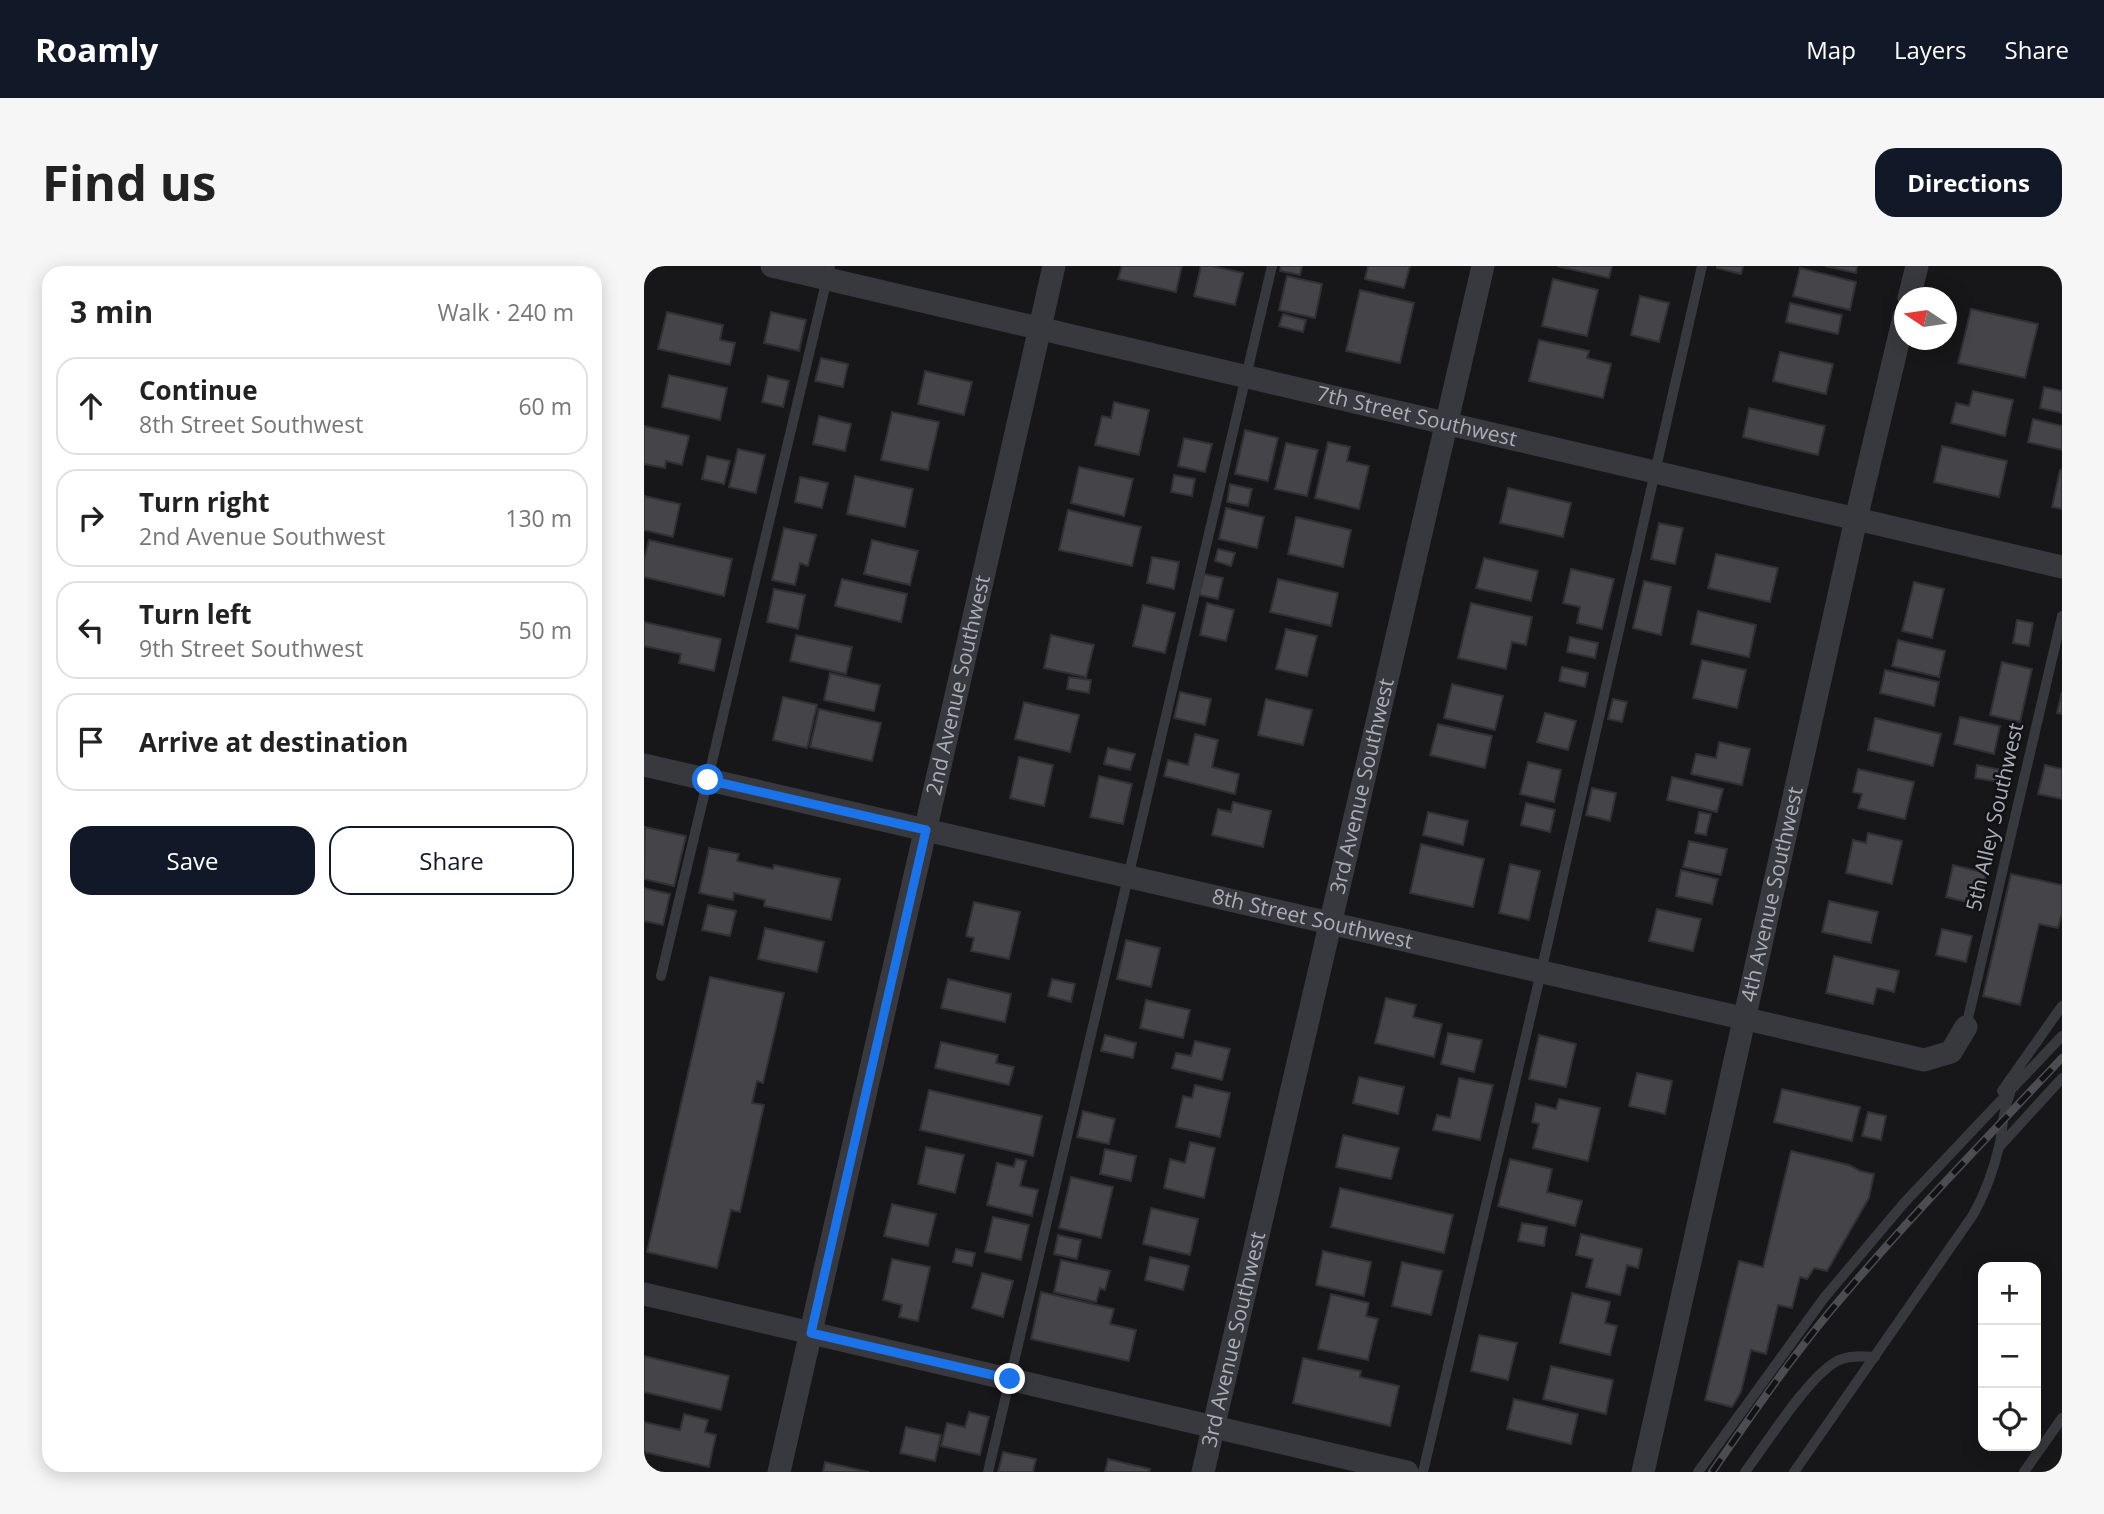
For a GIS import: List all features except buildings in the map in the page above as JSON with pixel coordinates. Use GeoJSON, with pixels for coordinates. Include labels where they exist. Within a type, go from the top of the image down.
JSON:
{"type":"FeatureCollection","features":[{"type":"Feature","properties":{"kind":"street","name":"7th Street Southwest"},"geometry":{"type":"LineString","coordinates":[[772,266],[828,272],[1040,329],[2062,567]]}},
{"type":"Feature","properties":{"kind":"street","name":"2nd Avenue Southwest"},"geometry":{"type":"LineString","coordinates":[[779,1472],[1054,266]]}},
{"type":"Feature","properties":{"kind":"street","name":"3rd Avenue Southwest"},"geometry":{"type":"LineString","coordinates":[[1203,1472],[1483,266]]}},
{"type":"Feature","properties":{"kind":"street"},"geometry":{"type":"LineString","coordinates":[[1912,287],[1917,266]]}},
{"type":"Feature","properties":{"kind":"street","name":"4th Avenue Southwest"},"geometry":{"type":"LineString","coordinates":[[1643,1472],[1743,1018],[1897,350]]}},
{"type":"Feature","properties":{"kind":"street","name":"8th Street Southwest"},"geometry":{"type":"LineString","coordinates":[[644,765],[1924,1060],[1951,1052],[1966,1027]]}},
{"type":"Feature","properties":{"kind":"street"},"geometry":{"type":"LineString","coordinates":[[644,1294],[1407,1472]]}},
{"type":"Feature","properties":{"kind":"lane"},"geometry":{"type":"LineString","coordinates":[[988,1472],[1272,266]]}},
{"type":"Feature","properties":{"kind":"lane"},"geometry":{"type":"LineString","coordinates":[[1423,1472],[1541,972],[1702,266]]}},
{"type":"Feature","properties":{"kind":"lane"},"geometry":{"type":"LineString","coordinates":[[662,976],[828,272]]}},
{"type":"Feature","properties":{"kind":"lane","name":"5th Alley Southwest"},"geometry":{"type":"LineString","coordinates":[[1966,1027],[2062,616]]}},
{"type":"Feature","properties":{"kind":"lane"},"geometry":{"type":"LineString","coordinates":[[1983,1119],[2062,1006]]}},
{"type":"Feature","properties":{"kind":"lane"},"geometry":{"type":"LineString","coordinates":[[1698,1472],[1824,1298],[1904,1203],[2062,1036]]}},
{"type":"Feature","properties":{"kind":"lane"},"geometry":{"type":"LineString","coordinates":[[1999,1147],[2062,1078]]}},
{"type":"Feature","properties":{"kind":"lane"},"geometry":{"type":"LineString","coordinates":[[1794,1472],[1973,1215],[1990,1180],[2004,1114],[2015,1085]]}},
{"type":"Feature","properties":{"kind":"lane"},"geometry":{"type":"LineString","coordinates":[[1745,1472],[1818,1376],[1839,1360],[1858,1356],[1875,1357]]}},
{"type":"Feature","properties":{"kind":"lane"},"geometry":{"type":"LineString","coordinates":[[2024,1472],[2062,1418]]}},
{"type":"Feature","properties":{"kind":"railway"},"geometry":{"type":"LineString","coordinates":[[1712,1472],[1785,1369],[1832,1309],[1916,1213],[2062,1058]]}},
{"type":"Feature","properties":{"kind":"route"},"geometry":{"type":"LineString","coordinates":[[708,780],[926,830],[811,1333],[1010,1379]]}}]}
